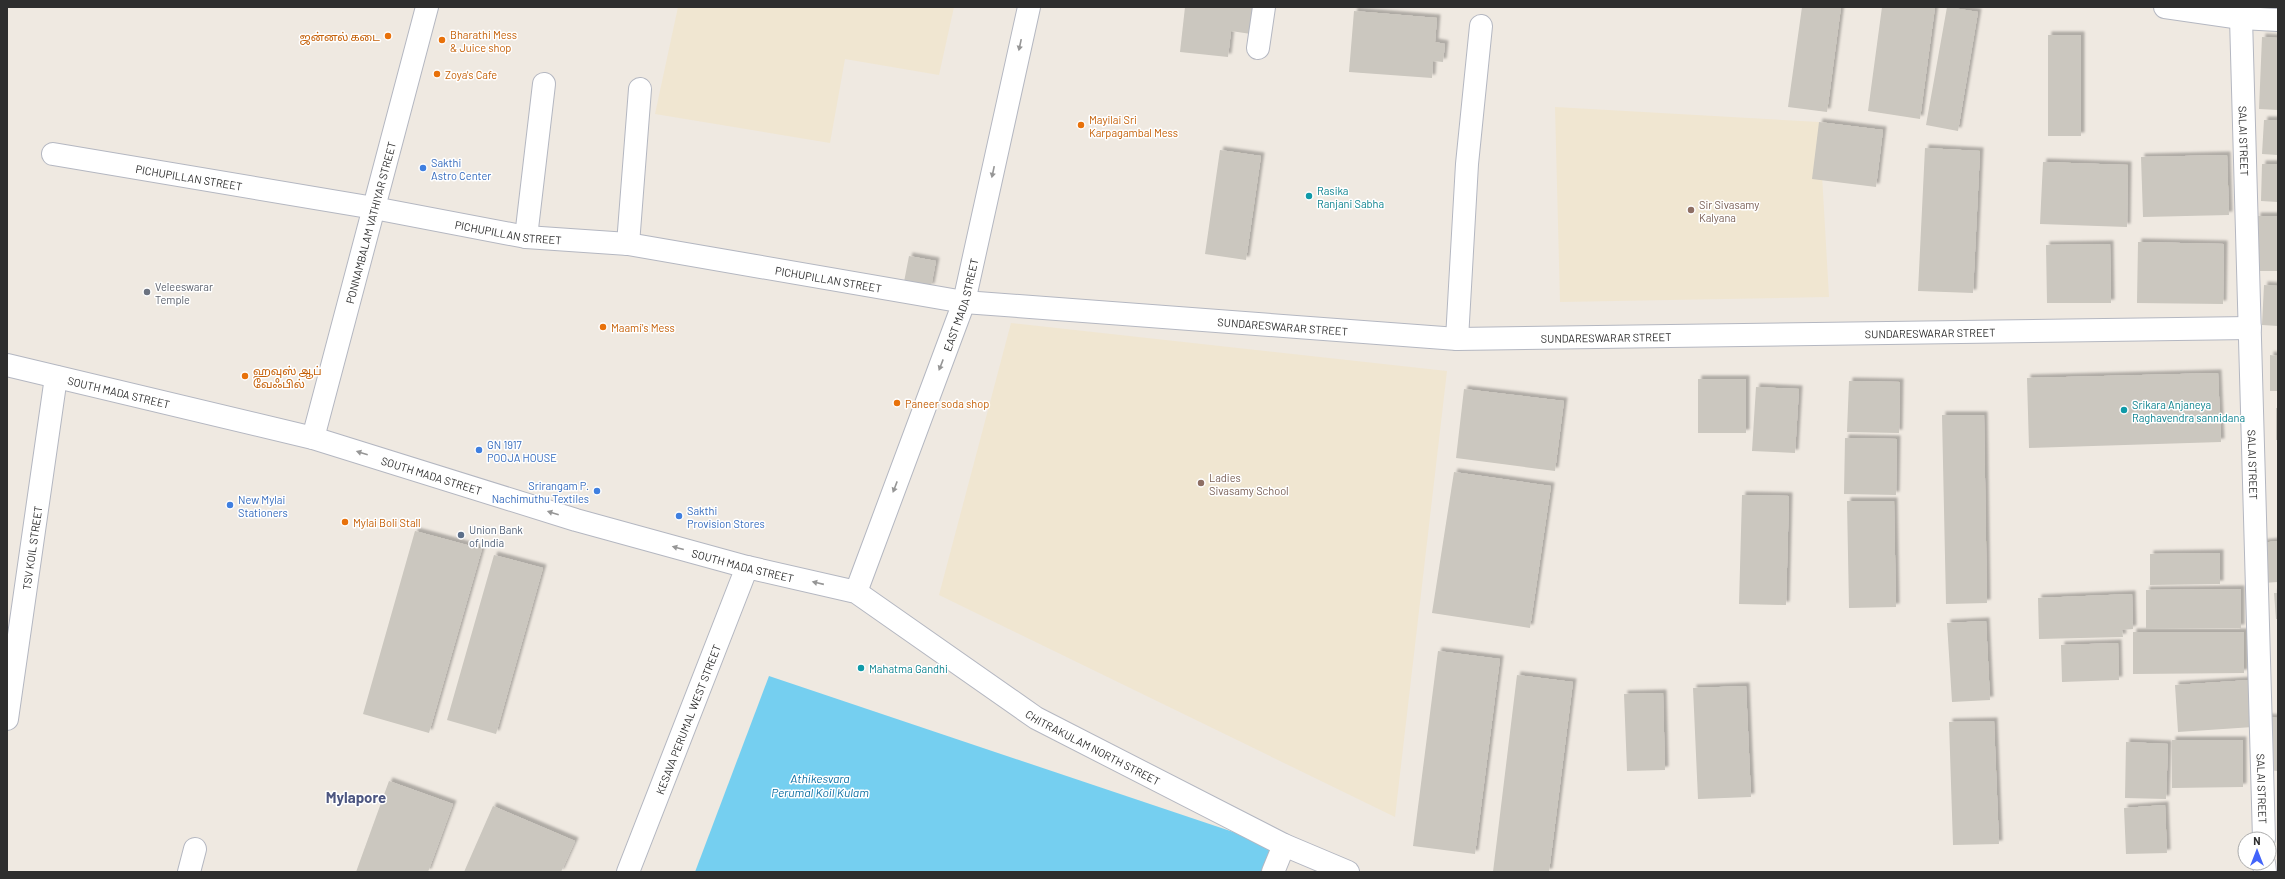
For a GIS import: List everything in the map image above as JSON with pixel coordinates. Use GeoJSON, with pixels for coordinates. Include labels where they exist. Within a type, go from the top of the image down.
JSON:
{"type":"FeatureCollection","features":[{"type":"Feature","properties":{"kind":"street","name":"PONNAMBALAM VATHIYAR STREET"},"geometry":{"type":"LineString","coordinates":[[313,438],[427,7]]}},
{"type":"Feature","properties":{"kind":"street","name":"EAST MADA STREET"},"geometry":{"type":"LineString","coordinates":[[856,592],[964,302],[1029,7]]}},
{"type":"Feature","properties":{"kind":"street"},"geometry":{"type":"LineString","coordinates":[[1258,48],[1264,7]]}},
{"type":"Feature","properties":{"kind":"street"},"geometry":{"type":"LineString","coordinates":[[2165,7],[2241,18],[2278,20]]}},
{"type":"Feature","properties":{"kind":"street","name":"SALAI STREET"},"geometry":{"type":"LineString","coordinates":[[2241,18],[2264,831]]}},
{"type":"Feature","properties":{"kind":"street"},"geometry":{"type":"LineString","coordinates":[[1457,339],[1467,164],[1481,26]]}},
{"type":"Feature","properties":{"kind":"street"},"geometry":{"type":"LineString","coordinates":[[526,237],[544,84]]}},
{"type":"Feature","properties":{"kind":"street"},"geometry":{"type":"LineString","coordinates":[[628,244],[640,89]]}},
{"type":"Feature","properties":{"kind":"street","name":"PICHUPILLAN STREET"},"geometry":{"type":"LineString","coordinates":[[53,154],[374,208],[526,237],[628,244],[964,302]]}},
{"type":"Feature","properties":{"kind":"street","name":"SUNDARESWARAR STREET"},"geometry":{"type":"LineString","coordinates":[[964,302],[1457,339],[2250,328]]}},
{"type":"Feature","properties":{"kind":"street","name":"SOUTH MADA STREET"},"geometry":{"type":"LineString","coordinates":[[7,365],[313,438],[576,520],[747,566],[856,592]]}},
{"type":"Feature","properties":{"kind":"street","name":"TSV KOIL STREET"},"geometry":{"type":"LineString","coordinates":[[7,719],[56,377]]}},
{"type":"Feature","properties":{"kind":"street","name":"KESAVA PERUMAL WEST STREET"},"geometry":{"type":"LineString","coordinates":[[628,872],[747,566]]}},
{"type":"Feature","properties":{"kind":"street","name":"CHITRAKULAM NORTH STREET"},"geometry":{"type":"LineString","coordinates":[[856,592],[1036,718],[1284,845],[1348,872]]}},
{"type":"Feature","properties":{"kind":"street"},"geometry":{"type":"LineString","coordinates":[[1273,872],[1284,845]]}},
{"type":"Feature","properties":{"kind":"street"},"geometry":{"type":"LineString","coordinates":[[189,872],[195,849]]}},
{"type":"Feature","properties":{"kind":"shaded area"},"geometry":{"type":"Polygon","coordinates":[[[678,7],[954,7],[939,75],[845,59],[830,143],[655,114],[678,7]]]}},
{"type":"Feature","properties":{"kind":"shaded area","name":"Sir Sivasamy Kalyana"},"geometry":{"type":"Polygon","coordinates":[[[1555,107],[1819,122],[1829,297],[1560,302],[1555,107]]]}},
{"type":"Feature","properties":{"kind":"shaded area","name":"Ladies Sivasamy School"},"geometry":{"type":"Polygon","coordinates":[[[1011,323],[1447,371],[1395,817],[939,595],[1011,323]]]}},
{"type":"Feature","properties":{"kind":"water","name":"Athikesvara Perumal Koil Kulam"},"geometry":{"type":"Polygon","coordinates":[[[769,676],[1272,845],[1261,872],[695,872],[769,676]]]}},
{"type":"Feature","properties":{"kind":"building"},"geometry":{"type":"Polygon","coordinates":[[[1185,7],[1254,7],[1251,34],[1231,31],[1228,57],[1180,52],[1185,7]]]}},
{"type":"Feature","properties":{"kind":"building"},"geometry":{"type":"Polygon","coordinates":[[[1802,7],[1841,7],[1827,112],[1788,107],[1802,7]]]}},
{"type":"Feature","properties":{"kind":"building"},"geometry":{"type":"Polygon","coordinates":[[[1882,7],[1935,7],[1920,119],[1868,111],[1882,7]]]}},
{"type":"Feature","properties":{"kind":"building"},"geometry":{"type":"Polygon","coordinates":[[[1947,7],[1978,12],[1958,131],[1926,125],[1947,7]]]}},
{"type":"Feature","properties":{"kind":"building"},"geometry":{"type":"Polygon","coordinates":[[[1354,11],[1437,18],[1435,42],[1445,44],[1443,62],[1433,61],[1432,78],[1349,72],[1354,11]]]}},
{"type":"Feature","properties":{"kind":"building"},"geometry":{"type":"Polygon","coordinates":[[[2048,35],[2081,35],[2081,136],[2048,136],[2048,35]]]}},
{"type":"Feature","properties":{"kind":"building"},"geometry":{"type":"Polygon","coordinates":[[[2262,37],[2278,38],[2278,110],[2259,109],[2262,37]]]}},
{"type":"Feature","properties":{"kind":"building"},"geometry":{"type":"Polygon","coordinates":[[[2264,120],[2278,120],[2278,155],[2262,154],[2264,120]]]}},
{"type":"Feature","properties":{"kind":"building"},"geometry":{"type":"Polygon","coordinates":[[[1819,122],[1883,130],[1876,187],[1812,179],[1819,122]]]}},
{"type":"Feature","properties":{"kind":"building"},"geometry":{"type":"Polygon","coordinates":[[[1925,148],[1980,151],[1973,293],[1918,291],[1925,148]]]}},
{"type":"Feature","properties":{"kind":"building"},"geometry":{"type":"Polygon","coordinates":[[[1220,150],[1261,156],[1246,260],[1205,254],[1220,150]]]}},
{"type":"Feature","properties":{"kind":"building"},"geometry":{"type":"Polygon","coordinates":[[[2227,155],[2229,215],[2143,217],[2141,157],[2227,155]]]}},
{"type":"Feature","properties":{"kind":"building"},"geometry":{"type":"Polygon","coordinates":[[[2043,162],[2128,165],[2127,227],[2040,224],[2043,162]]]}},
{"type":"Feature","properties":{"kind":"building"},"geometry":{"type":"Polygon","coordinates":[[[2262,164],[2278,164],[2278,202],[2261,201],[2262,164]]]}},
{"type":"Feature","properties":{"kind":"building"},"geometry":{"type":"Polygon","coordinates":[[[2257,216],[2278,216],[2278,271],[2257,271],[2257,216]]]}},
{"type":"Feature","properties":{"kind":"building"},"geometry":{"type":"Polygon","coordinates":[[[2138,242],[2224,244],[2223,304],[2137,303],[2138,242]]]}},
{"type":"Feature","properties":{"kind":"building"},"geometry":{"type":"Polygon","coordinates":[[[2110,244],[2111,303],[2047,303],[2046,245],[2110,244]]]}},
{"type":"Feature","properties":{"kind":"building"},"geometry":{"type":"Polygon","coordinates":[[[909,256],[936,261],[931,287],[904,282],[909,256]]]}},
{"type":"Feature","properties":{"kind":"building"},"geometry":{"type":"Polygon","coordinates":[[[2264,285],[2278,286],[2278,326],[2262,325],[2264,285]]]}},
{"type":"Feature","properties":{"kind":"building"},"geometry":{"type":"Polygon","coordinates":[[[2270,355],[2278,356],[2278,391],[2270,391],[2270,355]]]}},
{"type":"Feature","properties":{"kind":"building","name":"Srikara Anjaneya Raghavendra sannidana"},"geometry":{"type":"Polygon","coordinates":[[[2218,373],[2221,442],[2029,448],[2027,378],[2218,373]]]}},
{"type":"Feature","properties":{"kind":"building"},"geometry":{"type":"Polygon","coordinates":[[[1698,379],[1746,379],[1746,433],[1698,433],[1698,379]]]}},
{"type":"Feature","properties":{"kind":"building"},"geometry":{"type":"Polygon","coordinates":[[[1849,381],[1900,382],[1899,433],[1847,432],[1849,381]]]}},
{"type":"Feature","properties":{"kind":"building"},"geometry":{"type":"Polygon","coordinates":[[[1756,387],[1799,389],[1795,453],[1752,451],[1756,387]]]}},
{"type":"Feature","properties":{"kind":"building"},"geometry":{"type":"Polygon","coordinates":[[[1464,389],[1564,401],[1555,471],[1456,458],[1464,389]]]}},
{"type":"Feature","properties":{"kind":"building"},"geometry":{"type":"Polygon","coordinates":[[[2276,408],[2278,408],[2278,440],[2276,440],[2276,408]]]}},
{"type":"Feature","properties":{"kind":"building"},"geometry":{"type":"Polygon","coordinates":[[[1942,415],[1984,415],[1987,603],[1946,604],[1942,415]]]}},
{"type":"Feature","properties":{"kind":"building"},"geometry":{"type":"Polygon","coordinates":[[[1845,438],[1897,439],[1896,495],[1844,494],[1845,438]]]}},
{"type":"Feature","properties":{"kind":"building"},"geometry":{"type":"Polygon","coordinates":[[[1454,472],[1551,486],[1530,628],[1432,613],[1454,472]]]}},
{"type":"Feature","properties":{"kind":"building"},"geometry":{"type":"Polygon","coordinates":[[[1742,495],[1789,496],[1786,605],[1739,604],[1742,495]]]}},
{"type":"Feature","properties":{"kind":"building"},"geometry":{"type":"Polygon","coordinates":[[[1847,501],[1894,501],[1896,607],[1849,608],[1847,501]]]}},
{"type":"Feature","properties":{"kind":"building"},"geometry":{"type":"Polygon","coordinates":[[[415,531],[482,549],[429,733],[363,714],[415,531]]]}},
{"type":"Feature","properties":{"kind":"building"},"geometry":{"type":"Polygon","coordinates":[[[2278,541],[2278,582],[2263,583],[2261,543],[2278,541]]]}},
{"type":"Feature","properties":{"kind":"building"},"geometry":{"type":"Polygon","coordinates":[[[2220,553],[2220,584],[2150,585],[2150,554],[2220,553]]]}},
{"type":"Feature","properties":{"kind":"building"},"geometry":{"type":"Polygon","coordinates":[[[494,555],[543,568],[496,734],[447,720],[494,555]]]}},
{"type":"Feature","properties":{"kind":"building"},"geometry":{"type":"Polygon","coordinates":[[[2241,589],[2241,628],[2146,629],[2146,590],[2241,589]]]}},
{"type":"Feature","properties":{"kind":"building"},"geometry":{"type":"Polygon","coordinates":[[[2274,593],[2278,593],[2278,619],[2276,619],[2274,593]]]}},
{"type":"Feature","properties":{"kind":"building"},"geometry":{"type":"Polygon","coordinates":[[[2132,594],[2133,629],[2122,630],[2123,637],[2039,639],[2038,598],[2132,594]]]}},
{"type":"Feature","properties":{"kind":"building"},"geometry":{"type":"Polygon","coordinates":[[[1986,621],[1990,700],[1952,702],[1947,623],[1986,621]]]}},
{"type":"Feature","properties":{"kind":"building"},"geometry":{"type":"Polygon","coordinates":[[[2133,632],[2244,632],[2244,673],[2133,674],[2133,632]]]}},
{"type":"Feature","properties":{"kind":"building"},"geometry":{"type":"Polygon","coordinates":[[[2118,643],[2119,680],[2062,682],[2061,645],[2118,643]]]}},
{"type":"Feature","properties":{"kind":"building"},"geometry":{"type":"Polygon","coordinates":[[[1438,651],[1500,659],[1475,854],[1413,846],[1438,651]]]}},
{"type":"Feature","properties":{"kind":"building"},"geometry":{"type":"Polygon","coordinates":[[[1517,675],[1573,682],[1549,872],[1493,872],[1517,675]]]}},
{"type":"Feature","properties":{"kind":"building"},"geometry":{"type":"Polygon","coordinates":[[[2250,680],[2253,727],[2178,732],[2175,685],[2250,680]]]}},
{"type":"Feature","properties":{"kind":"building"},"geometry":{"type":"Polygon","coordinates":[[[1746,686],[1751,797],[1698,799],[1693,688],[1746,686]]]}},
{"type":"Feature","properties":{"kind":"building"},"geometry":{"type":"Polygon","coordinates":[[[1663,693],[1665,770],[1627,771],[1624,694],[1663,693]]]}},
{"type":"Feature","properties":{"kind":"building"},"geometry":{"type":"Polygon","coordinates":[[[2267,717],[2278,718],[2278,771],[2265,770],[2267,717]]]}},
{"type":"Feature","properties":{"kind":"building"},"geometry":{"type":"Polygon","coordinates":[[[1994,721],[1999,844],[1953,845],[1949,722],[1994,721]]]}},
{"type":"Feature","properties":{"kind":"building"},"geometry":{"type":"Polygon","coordinates":[[[2172,740],[2243,740],[2243,787],[2172,788],[2172,740]]]}},
{"type":"Feature","properties":{"kind":"building"},"geometry":{"type":"Polygon","coordinates":[[[2126,742],[2168,744],[2166,799],[2125,798],[2126,742]]]}},
{"type":"Feature","properties":{"kind":"building"},"geometry":{"type":"Polygon","coordinates":[[[389,781],[453,804],[428,872],[356,872],[389,781]]]}},
{"type":"Feature","properties":{"kind":"building"},"geometry":{"type":"Polygon","coordinates":[[[2165,805],[2167,853],[2126,854],[2124,808],[2165,805]]]}},
{"type":"Feature","properties":{"kind":"building"},"geometry":{"type":"Polygon","coordinates":[[[493,806],[575,841],[561,872],[464,872],[493,806]]]}},
{"type":"Feature","properties":{"kind":"place","name":"ஜன்னல் கடை"},"geometry":{"type":"Point","coordinates":[388,36]}},
{"type":"Feature","properties":{"kind":"place","name":"Bharathi Mess & Juice shop"},"geometry":{"type":"Point","coordinates":[442,40]}},
{"type":"Feature","properties":{"kind":"place","name":"Zoya's Cafe"},"geometry":{"type":"Point","coordinates":[437,74]}},
{"type":"Feature","properties":{"kind":"place","name":"Mayilai Sri Karpagambal Mess"},"geometry":{"type":"Point","coordinates":[1081,125]}},
{"type":"Feature","properties":{"kind":"place","name":"Sakthi Astro Center"},"geometry":{"type":"Point","coordinates":[423,168]}},
{"type":"Feature","properties":{"kind":"place","name":"Rasika Ranjani Sabha"},"geometry":{"type":"Point","coordinates":[1309,196]}},
{"type":"Feature","properties":{"kind":"place","name":"Sir Sivasamy Kalyana"},"geometry":{"type":"Point","coordinates":[1691,210]}},
{"type":"Feature","properties":{"kind":"place","name":"Veleeswarar Temple"},"geometry":{"type":"Point","coordinates":[147,292]}},
{"type":"Feature","properties":{"kind":"place","name":"Maami's Mess"},"geometry":{"type":"Point","coordinates":[603,327]}},
{"type":"Feature","properties":{"kind":"place","name":"ஹவுஸ் ஆப் வேஃபில்"},"geometry":{"type":"Point","coordinates":[245,376]}},
{"type":"Feature","properties":{"kind":"place","name":"Paneer soda shop"},"geometry":{"type":"Point","coordinates":[897,403]}},
{"type":"Feature","properties":{"kind":"place","name":"Srikara Anjaneya Raghavendra sannidana"},"geometry":{"type":"Point","coordinates":[2124,410]}},
{"type":"Feature","properties":{"kind":"place","name":"GN 1917 POOJA HOUSE"},"geometry":{"type":"Point","coordinates":[479,450]}},
{"type":"Feature","properties":{"kind":"place","name":"Ladies Sivasamy School"},"geometry":{"type":"Point","coordinates":[1201,483]}},
{"type":"Feature","properties":{"kind":"place","name":"Srirangam P. Nachimuthu Textiles"},"geometry":{"type":"Point","coordinates":[597,491]}},
{"type":"Feature","properties":{"kind":"place","name":"New Mylai Stationers"},"geometry":{"type":"Point","coordinates":[230,505]}},
{"type":"Feature","properties":{"kind":"place","name":"Sakthi Provision Stores"},"geometry":{"type":"Point","coordinates":[679,516]}},
{"type":"Feature","properties":{"kind":"place","name":"Mylai Boli Stall"},"geometry":{"type":"Point","coordinates":[345,522]}},
{"type":"Feature","properties":{"kind":"place","name":"Union Bank of India"},"geometry":{"type":"Point","coordinates":[461,535]}},
{"type":"Feature","properties":{"kind":"place","name":"Mahatma Gandhi"},"geometry":{"type":"Point","coordinates":[861,668]}},
{"type":"Feature","properties":{"kind":"district","name":"Mylapore"},"geometry":{"type":"Point","coordinates":[356,797]}}]}
